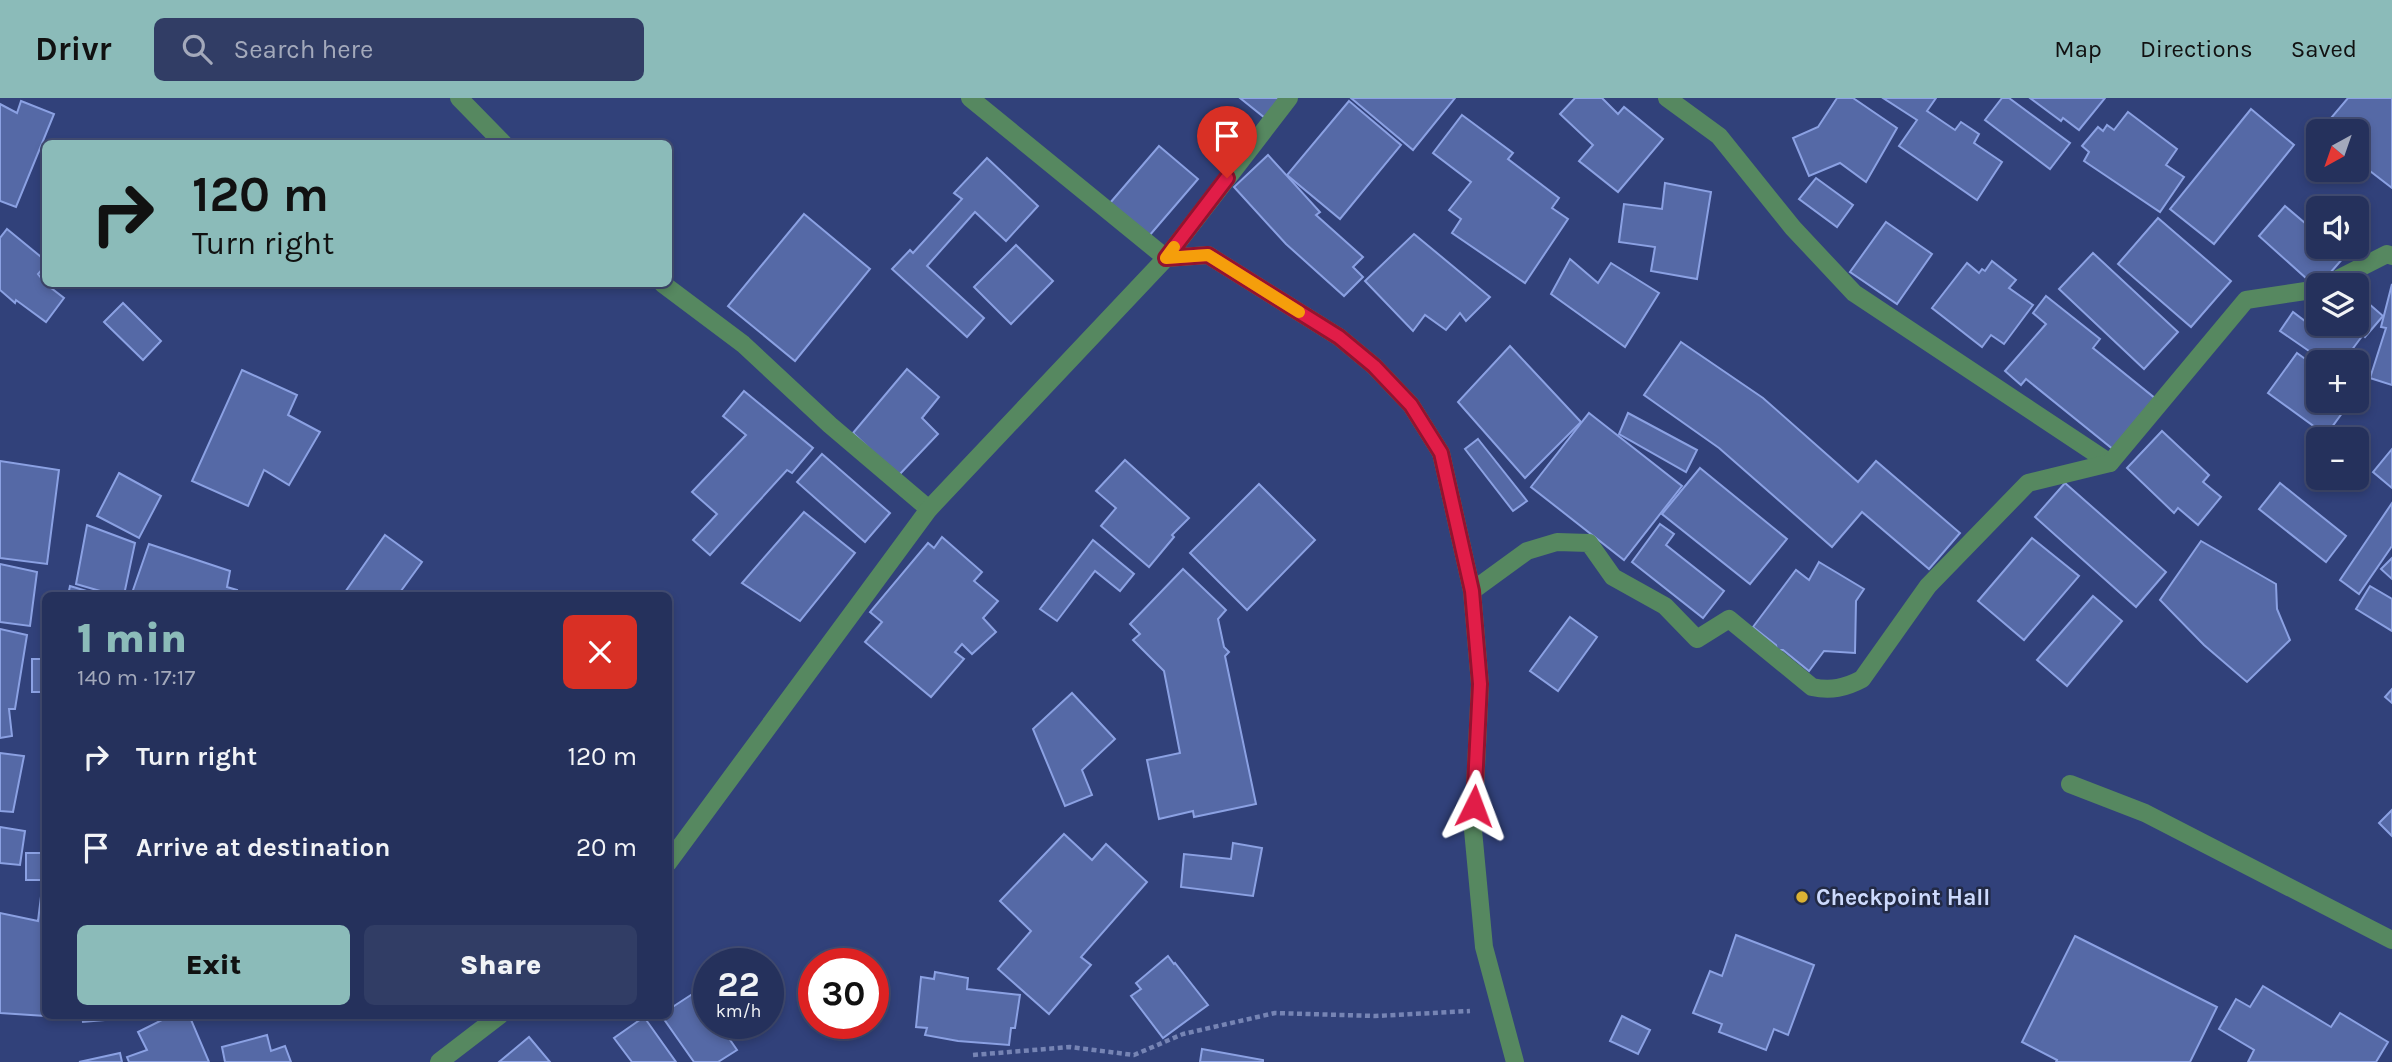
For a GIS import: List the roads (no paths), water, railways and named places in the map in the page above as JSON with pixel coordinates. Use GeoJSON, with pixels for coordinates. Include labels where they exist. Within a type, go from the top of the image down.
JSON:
{"type":"FeatureCollection","features":[{"type":"Feature","properties":{"kind":"street"},"geometry":{"type":"LineString","coordinates":[[459,98],[499,140]]}},
{"type":"Feature","properties":{"kind":"street"},"geometry":{"type":"LineString","coordinates":[[970,98],[1166,258],[1208,255],[1339,337],[1374,366],[1411,405],[1441,453],[1472,591],[1480,684],[1473,830],[1484,947],[1515,1062]]}},
{"type":"Feature","properties":{"kind":"street"},"geometry":{"type":"LineString","coordinates":[[672,858],[929,509],[1166,258],[1289,98]]}},
{"type":"Feature","properties":{"kind":"street"},"geometry":{"type":"LineString","coordinates":[[1667,98],[1718,136],[1793,228],[1854,293],[2110,463]]}},
{"type":"Feature","properties":{"kind":"street"},"geometry":{"type":"LineString","coordinates":[[2350,273],[2387,254],[2392,256]]}},
{"type":"Feature","properties":{"kind":"street"},"geometry":{"type":"LineString","coordinates":[[667,287],[743,344],[830,425],[929,509]]}},
{"type":"Feature","properties":{"kind":"street"},"geometry":{"type":"LineString","coordinates":[[1472,591],[1527,551],[1557,542],[1589,543],[1613,577],[1665,607],[1697,639],[1729,619],[1812,687],[1829,690],[1839,688],[1862,679],[1928,586],[2028,483],[2110,463],[2246,300],[2306,291]]}},
{"type":"Feature","properties":{"kind":"street"},"geometry":{"type":"LineString","coordinates":[[2070,785],[2145,813],[2392,940]]}},
{"type":"Feature","properties":{"kind":"street"},"geometry":{"type":"LineString","coordinates":[[439,1062],[495,1019]]}},
{"type":"Feature","properties":{"kind":"place","name":"Checkpoint Hall"},"geometry":{"type":"Point","coordinates":[1802,897]}}]}
